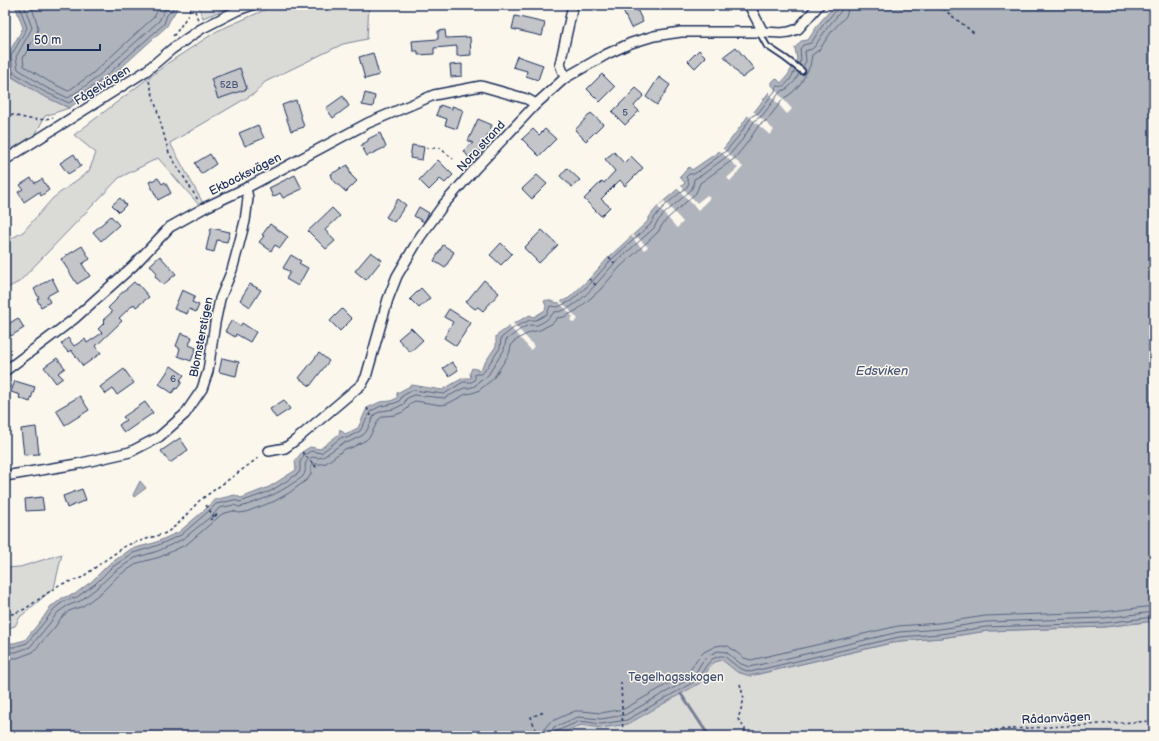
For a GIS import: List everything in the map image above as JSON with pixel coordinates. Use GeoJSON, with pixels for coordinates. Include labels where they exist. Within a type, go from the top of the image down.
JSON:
{"type":"FeatureCollection","features":[{"type":"Feature","properties":{"kind":"street","name":"Fågelvägen"},"geometry":{"type":"LineString","coordinates":[[5,160],[146,71],[172,49],[201,29],[238,10],[252,5]]}},
{"type":"Feature","properties":{"kind":"street"},"geometry":{"type":"LineString","coordinates":[[565,78],[560,64],[573,5]]}},
{"type":"Feature","properties":{"kind":"street"},"geometry":{"type":"LineString","coordinates":[[749,5],[761,32]]}},
{"type":"Feature","properties":{"kind":"street","name":"Nora strand"},"geometry":{"type":"LineString","coordinates":[[269,451],[285,448],[362,384],[366,377],[388,299],[397,276],[420,237],[444,204],[470,175],[536,104],[565,78],[607,54],[631,43],[654,36],[681,32],[781,33],[798,29],[819,5]]}},
{"type":"Feature","properties":{"kind":"street","name":"Ekbacksvägen"},"geometry":{"type":"LineString","coordinates":[[5,371],[74,319],[133,266],[170,227],[368,123],[434,95],[480,86],[527,99],[536,104]]}},
{"type":"Feature","properties":{"kind":"street","name":"Blomsterstigen"},"geometry":{"type":"LineString","coordinates":[[5,476],[77,464],[130,452],[159,437],[185,414],[202,389],[208,372],[220,298],[232,270],[245,220],[248,198],[246,188]]}},
{"type":"Feature","properties":{"kind":"lane"},"geometry":{"type":"LineString","coordinates":[[761,32],[767,46],[802,71]]}},
{"type":"Feature","properties":{"kind":"path"},"geometry":{"type":"LineString","coordinates":[[192,5],[201,29]]}},
{"type":"Feature","properties":{"kind":"path"},"geometry":{"type":"LineString","coordinates":[[170,38],[176,34],[188,15],[192,5]]}},
{"type":"Feature","properties":{"kind":"path"},"geometry":{"type":"LineString","coordinates":[[938,5],[974,33]]}},
{"type":"Feature","properties":{"kind":"path"},"geometry":{"type":"LineString","coordinates":[[146,71],[169,152],[204,208]]}},
{"type":"Feature","properties":{"kind":"path"},"geometry":{"type":"LineString","coordinates":[[5,112],[28,120],[48,119],[54,117]]}},
{"type":"Feature","properties":{"kind":"path"},"geometry":{"type":"LineString","coordinates":[[426,148],[440,148],[453,159]]}},
{"type":"Feature","properties":{"kind":"path"},"geometry":{"type":"LineString","coordinates":[[609,257],[616,265]]}},
{"type":"Feature","properties":{"kind":"path"},"geometry":{"type":"LineString","coordinates":[[589,279],[597,286]]}},
{"type":"Feature","properties":{"kind":"path"},"geometry":{"type":"LineString","coordinates":[[367,408],[373,419]]}},
{"type":"Feature","properties":{"kind":"path"},"geometry":{"type":"LineString","coordinates":[[5,613],[12,614],[25,609],[58,585],[81,578],[127,545],[166,533],[178,524],[199,501],[269,451]]}},
{"type":"Feature","properties":{"kind":"path"},"geometry":{"type":"LineString","coordinates":[[302,452],[317,468]]}},
{"type":"Feature","properties":{"kind":"path"},"geometry":{"type":"LineString","coordinates":[[206,505],[214,517]]}},
{"type":"Feature","properties":{"kind":"path"},"geometry":{"type":"LineString","coordinates":[[210,520],[219,513]]}},
{"type":"Feature","properties":{"kind":"path"},"geometry":{"type":"LineString","coordinates":[[621,682],[623,736]]}},
{"type":"Feature","properties":{"kind":"path"},"geometry":{"type":"LineString","coordinates":[[740,684],[744,699],[738,719],[745,729],[745,736]]}},
{"type":"Feature","properties":{"kind":"path"},"geometry":{"type":"LineString","coordinates":[[538,736],[531,718],[544,712]]}},
{"type":"Feature","properties":{"kind":"path","name":"Rådanvägen"},"geometry":{"type":"LineString","coordinates":[[863,736],[930,734],[1154,721]]}},
{"type":"Feature","properties":{"kind":"path"},"geometry":{"type":"LineString","coordinates":[[672,736],[682,732],[699,736]]}},
{"type":"Feature","properties":{"kind":"green space"},"geometry":{"type":"Polygon","coordinates":[[[198,5],[235,5],[203,18],[198,5]]]}},
{"type":"Feature","properties":{"kind":"green space"},"geometry":{"type":"Polygon","coordinates":[[[276,5],[369,5],[367,39],[343,44],[265,82],[255,93],[170,143],[203,203],[199,205],[158,158],[119,178],[19,282],[5,289],[5,242],[23,232],[53,198],[89,171],[96,153],[74,135],[168,63],[217,31],[276,5]]]}},
{"type":"Feature","properties":{"kind":"green space"},"geometry":{"type":"Polygon","coordinates":[[[5,73],[42,95],[69,108],[45,116],[33,139],[5,153],[5,73]]]}},
{"type":"Feature","properties":{"kind":"green space"},"geometry":{"type":"Polygon","coordinates":[[[62,554],[54,588],[20,617],[15,626],[5,629],[5,568],[20,567],[62,554]]]}},
{"type":"Feature","properties":{"kind":"green space","name":"Tegelhagsskogen"},"geometry":{"type":"Polygon","coordinates":[[[740,584],[750,676],[900,641],[941,638],[987,631],[1104,627],[1154,621],[1154,736],[396,736],[740,584]]]}},
{"type":"Feature","properties":{"kind":"water"},"geometry":{"type":"Polygon","coordinates":[[[15,5],[178,5],[167,26],[101,86],[69,108],[41,95],[10,75],[7,56],[23,28],[15,5]]]}},
{"type":"Feature","properties":{"kind":"water","name":"Edsviken"},"geometry":{"type":"Polygon","coordinates":[[[835,5],[1154,5],[1154,621],[1104,627],[987,631],[941,638],[900,641],[750,676],[737,672],[722,660],[715,662],[709,668],[700,683],[628,724],[601,728],[581,725],[555,736],[5,736],[5,643],[14,643],[25,640],[51,606],[62,598],[75,594],[92,581],[108,565],[131,549],[154,543],[179,532],[214,500],[235,495],[241,498],[269,487],[296,470],[295,461],[302,452],[310,447],[320,449],[339,434],[340,429],[345,434],[358,428],[367,408],[380,402],[391,401],[397,398],[397,393],[412,385],[442,390],[463,378],[471,378],[470,373],[472,368],[480,370],[496,346],[496,336],[513,324],[530,315],[534,317],[545,310],[546,306],[544,301],[547,300],[558,303],[569,298],[609,257],[647,222],[658,206],[685,183],[680,177],[689,167],[692,170],[724,148],[750,113],[755,111],[772,88],[772,82],[776,78],[781,83],[788,75],[797,59],[795,48],[801,41],[808,40],[820,22],[835,5]]]}},
{"type":"Feature","properties":{"kind":"water"},"geometry":{"type":"Polygon","coordinates":[[[140,481],[146,488],[134,497],[133,495],[140,481]]]}},
{"type":"Feature","properties":{"kind":"pier"},"geometry":{"type":"Polygon","coordinates":[[[770,85],[792,109],[787,114],[771,96],[768,90],[770,85]]]}},
{"type":"Feature","properties":{"kind":"pier"},"geometry":{"type":"Polygon","coordinates":[[[752,110],[774,130],[770,135],[746,114],[748,111],[752,110]]]}},
{"type":"Feature","properties":{"kind":"pier"},"geometry":{"type":"Polygon","coordinates":[[[721,147],[743,167],[730,181],[727,178],[738,168],[719,150],[721,147]]]}},
{"type":"Feature","properties":{"kind":"pier"},"geometry":{"type":"Polygon","coordinates":[[[680,185],[697,203],[707,195],[710,198],[698,210],[677,188],[680,185]]]}},
{"type":"Feature","properties":{"kind":"pier"},"geometry":{"type":"Polygon","coordinates":[[[664,201],[683,222],[677,228],[658,207],[664,201]]]}},
{"type":"Feature","properties":{"kind":"pier"},"geometry":{"type":"Polygon","coordinates":[[[633,235],[648,247],[644,250],[631,236],[633,235]]]}},
{"type":"Feature","properties":{"kind":"pier"},"geometry":{"type":"Polygon","coordinates":[[[560,300],[578,319],[574,323],[570,320],[573,317],[559,302],[560,300]]]}},
{"type":"Feature","properties":{"kind":"pier"},"geometry":{"type":"Polygon","coordinates":[[[513,323],[534,346],[531,350],[509,326],[513,323]]]}},
{"type":"Feature","properties":{"kind":"building"},"geometry":{"type":"Polygon","coordinates":[[[620,5],[635,5],[643,22],[631,28],[620,5]]]}},
{"type":"Feature","properties":{"kind":"building"},"geometry":{"type":"Polygon","coordinates":[[[515,16],[545,23],[542,36],[512,29],[515,16]]]}},
{"type":"Feature","properties":{"kind":"building"},"geometry":{"type":"Polygon","coordinates":[[[445,30],[446,38],[470,37],[471,55],[457,56],[457,46],[434,48],[434,54],[418,55],[418,51],[413,51],[412,41],[438,39],[438,31],[445,30]]]}},
{"type":"Feature","properties":{"kind":"building"},"geometry":{"type":"Polygon","coordinates":[[[736,47],[754,69],[742,78],[724,56],[736,47]]]}},
{"type":"Feature","properties":{"kind":"building"},"geometry":{"type":"Polygon","coordinates":[[[699,50],[706,57],[695,68],[688,61],[699,50]]]}},
{"type":"Feature","properties":{"kind":"building"},"geometry":{"type":"Polygon","coordinates":[[[373,53],[379,75],[365,79],[359,57],[373,53]]]}},
{"type":"Feature","properties":{"kind":"building"},"geometry":{"type":"Polygon","coordinates":[[[517,56],[543,65],[538,80],[526,76],[527,71],[513,67],[517,56]]]}},
{"type":"Feature","properties":{"kind":"building"},"geometry":{"type":"Polygon","coordinates":[[[462,64],[462,76],[451,77],[450,65],[462,64]]]}},
{"type":"Feature","properties":{"kind":"building"},"geometry":{"type":"Polygon","coordinates":[[[240,68],[247,89],[218,99],[211,79],[240,68]]]}},
{"type":"Feature","properties":{"kind":"building"},"geometry":{"type":"Polygon","coordinates":[[[602,74],[615,87],[600,102],[587,89],[602,74]]]}},
{"type":"Feature","properties":{"kind":"building"},"geometry":{"type":"Polygon","coordinates":[[[659,77],[670,85],[657,105],[646,97],[659,77]]]}},
{"type":"Feature","properties":{"kind":"building"},"geometry":{"type":"Polygon","coordinates":[[[636,88],[644,95],[634,106],[639,111],[625,125],[612,112],[636,88]]]}},
{"type":"Feature","properties":{"kind":"building"},"geometry":{"type":"Polygon","coordinates":[[[365,93],[375,96],[373,107],[362,105],[365,93]]]}},
{"type":"Feature","properties":{"kind":"building"},"geometry":{"type":"Polygon","coordinates":[[[343,96],[349,106],[333,118],[326,108],[343,96]]]}},
{"type":"Feature","properties":{"kind":"building"},"geometry":{"type":"Polygon","coordinates":[[[296,100],[304,127],[291,131],[282,105],[296,100]]]}},
{"type":"Feature","properties":{"kind":"building"},"geometry":{"type":"Polygon","coordinates":[[[440,105],[452,109],[452,106],[463,110],[457,129],[445,125],[447,119],[436,115],[440,105]]]}},
{"type":"Feature","properties":{"kind":"building"},"geometry":{"type":"Polygon","coordinates":[[[591,113],[603,124],[586,141],[575,130],[591,113]]]}},
{"type":"Feature","properties":{"kind":"building"},"geometry":{"type":"Polygon","coordinates":[[[478,119],[492,125],[481,150],[470,159],[464,151],[473,143],[468,141],[478,119]]]}},
{"type":"Feature","properties":{"kind":"building"},"geometry":{"type":"Polygon","coordinates":[[[258,125],[264,138],[245,146],[239,133],[258,125]]]}},
{"type":"Feature","properties":{"kind":"building"},"geometry":{"type":"Polygon","coordinates":[[[533,129],[539,135],[545,129],[556,139],[539,156],[522,139],[533,129]]]}},
{"type":"Feature","properties":{"kind":"building"},"geometry":{"type":"Polygon","coordinates":[[[380,133],[386,147],[367,156],[361,145],[368,141],[368,139],[380,133]]]}},
{"type":"Feature","properties":{"kind":"building"},"geometry":{"type":"Polygon","coordinates":[[[412,145],[424,147],[422,160],[410,158],[412,145]]]}},
{"type":"Feature","properties":{"kind":"building"},"geometry":{"type":"Polygon","coordinates":[[[614,152],[624,163],[631,156],[643,168],[625,186],[620,180],[601,199],[610,207],[601,216],[584,199],[602,181],[604,183],[615,171],[605,159],[614,152]]]}},
{"type":"Feature","properties":{"kind":"building"},"geometry":{"type":"Polygon","coordinates":[[[74,154],[81,166],[68,174],[60,163],[74,154]]]}},
{"type":"Feature","properties":{"kind":"building"},"geometry":{"type":"Polygon","coordinates":[[[210,154],[216,164],[201,174],[195,163],[210,154]]]}},
{"type":"Feature","properties":{"kind":"building"},"geometry":{"type":"Polygon","coordinates":[[[438,160],[453,175],[445,183],[440,179],[429,190],[419,180],[438,160]]]}},
{"type":"Feature","properties":{"kind":"building"},"geometry":{"type":"Polygon","coordinates":[[[348,165],[351,175],[357,181],[346,192],[333,180],[331,174],[348,165]]]}},
{"type":"Feature","properties":{"kind":"building"},"geometry":{"type":"Polygon","coordinates":[[[567,168],[580,180],[572,187],[560,176],[567,168]]]}},
{"type":"Feature","properties":{"kind":"building"},"geometry":{"type":"Polygon","coordinates":[[[295,175],[302,189],[283,198],[280,193],[273,197],[269,188],[295,175]]]}},
{"type":"Feature","properties":{"kind":"building"},"geometry":{"type":"Polygon","coordinates":[[[537,175],[547,184],[532,199],[522,189],[537,175]]]}},
{"type":"Feature","properties":{"kind":"building"},"geometry":{"type":"Polygon","coordinates":[[[31,178],[35,183],[42,179],[49,190],[41,196],[39,192],[24,202],[18,192],[23,189],[20,185],[31,178]]]}},
{"type":"Feature","properties":{"kind":"building"},"geometry":{"type":"Polygon","coordinates":[[[158,178],[162,184],[165,182],[171,193],[158,200],[149,182],[158,178]]]}},
{"type":"Feature","properties":{"kind":"building"},"geometry":{"type":"Polygon","coordinates":[[[120,198],[126,205],[119,212],[112,205],[120,198]]]}},
{"type":"Feature","properties":{"kind":"building"},"geometry":{"type":"Polygon","coordinates":[[[398,199],[406,205],[394,222],[386,217],[398,199]]]}},
{"type":"Feature","properties":{"kind":"building"},"geometry":{"type":"Polygon","coordinates":[[[419,207],[429,213],[424,222],[414,216],[419,207]]]}},
{"type":"Feature","properties":{"kind":"building"},"geometry":{"type":"Polygon","coordinates":[[[332,208],[340,216],[325,230],[335,241],[326,249],[308,231],[332,208]]]}},
{"type":"Feature","properties":{"kind":"building"},"geometry":{"type":"Polygon","coordinates":[[[111,216],[119,225],[101,241],[93,232],[111,216]]]}},
{"type":"Feature","properties":{"kind":"building"},"geometry":{"type":"Polygon","coordinates":[[[270,224],[288,237],[280,248],[275,245],[271,251],[259,242],[270,224]]]}},
{"type":"Feature","properties":{"kind":"building"},"geometry":{"type":"Polygon","coordinates":[[[211,228],[230,232],[227,242],[217,240],[214,252],[206,250],[211,228]]]}},
{"type":"Feature","properties":{"kind":"building"},"geometry":{"type":"Polygon","coordinates":[[[542,230],[558,245],[539,263],[524,248],[542,230]]]}},
{"type":"Feature","properties":{"kind":"building"},"geometry":{"type":"Polygon","coordinates":[[[501,243],[512,254],[501,265],[490,255],[501,243]]]}},
{"type":"Feature","properties":{"kind":"building"},"geometry":{"type":"Polygon","coordinates":[[[443,245],[454,252],[445,268],[434,261],[443,245]]]}},
{"type":"Feature","properties":{"kind":"building"},"geometry":{"type":"Polygon","coordinates":[[[82,246],[90,259],[82,264],[90,276],[77,284],[61,259],[82,246]]]}},
{"type":"Feature","properties":{"kind":"building"},"geometry":{"type":"Polygon","coordinates":[[[371,252],[382,260],[366,280],[355,271],[371,252]]]}},
{"type":"Feature","properties":{"kind":"building"},"geometry":{"type":"Polygon","coordinates":[[[291,255],[301,261],[299,263],[308,268],[298,286],[286,279],[290,272],[283,268],[291,255]]]}},
{"type":"Feature","properties":{"kind":"building"},"geometry":{"type":"Polygon","coordinates":[[[160,256],[176,274],[163,285],[155,276],[157,273],[150,265],[160,256]]]}},
{"type":"Feature","properties":{"kind":"building"},"geometry":{"type":"Polygon","coordinates":[[[52,278],[58,290],[47,296],[50,302],[41,307],[37,299],[39,298],[34,289],[52,278]]]}},
{"type":"Feature","properties":{"kind":"building"},"geometry":{"type":"Polygon","coordinates":[[[484,280],[499,293],[483,311],[478,307],[475,309],[466,302],[484,280]]]}},
{"type":"Feature","properties":{"kind":"building"},"geometry":{"type":"Polygon","coordinates":[[[134,282],[137,285],[138,284],[149,297],[136,307],[134,304],[119,318],[122,321],[96,346],[101,353],[83,366],[71,350],[68,352],[61,344],[68,338],[74,346],[85,339],[87,343],[102,333],[98,329],[105,322],[103,320],[112,312],[108,308],[117,299],[116,298],[134,282]]]}},
{"type":"Feature","properties":{"kind":"building"},"geometry":{"type":"Polygon","coordinates":[[[250,284],[261,290],[250,307],[240,300],[250,284]]]}},
{"type":"Feature","properties":{"kind":"building"},"geometry":{"type":"Polygon","coordinates":[[[421,288],[430,298],[419,308],[410,299],[421,288]]]}},
{"type":"Feature","properties":{"kind":"building"},"geometry":{"type":"Polygon","coordinates":[[[182,290],[195,296],[192,302],[199,305],[196,312],[189,309],[187,314],[174,309],[182,290]]]}},
{"type":"Feature","properties":{"kind":"building"},"geometry":{"type":"Polygon","coordinates":[[[342,309],[352,319],[340,331],[330,321],[342,309]]]}},
{"type":"Feature","properties":{"kind":"building"},"geometry":{"type":"Polygon","coordinates":[[[449,309],[471,323],[456,346],[444,338],[453,322],[444,317],[449,309]]]}},
{"type":"Feature","properties":{"kind":"building"},"geometry":{"type":"Polygon","coordinates":[[[18,318],[24,328],[11,336],[5,326],[18,318]]]}},
{"type":"Feature","properties":{"kind":"building"},"geometry":{"type":"Polygon","coordinates":[[[232,320],[240,326],[242,323],[256,332],[250,342],[236,334],[235,337],[225,331],[232,320]]]}},
{"type":"Feature","properties":{"kind":"building"},"geometry":{"type":"Polygon","coordinates":[[[411,328],[423,340],[410,352],[398,339],[411,328]]]}},
{"type":"Feature","properties":{"kind":"building"},"geometry":{"type":"Polygon","coordinates":[[[181,333],[192,337],[189,345],[196,348],[191,361],[178,356],[180,348],[176,346],[181,333]]]}},
{"type":"Feature","properties":{"kind":"building"},"geometry":{"type":"Polygon","coordinates":[[[319,353],[329,361],[310,386],[299,378],[319,353]]]}},
{"type":"Feature","properties":{"kind":"building"},"geometry":{"type":"Polygon","coordinates":[[[57,358],[65,368],[58,373],[63,378],[56,383],[44,367],[57,358]]]}},
{"type":"Feature","properties":{"kind":"building"},"geometry":{"type":"Polygon","coordinates":[[[222,358],[239,362],[236,376],[219,372],[222,358]]]}},
{"type":"Feature","properties":{"kind":"building"},"geometry":{"type":"Polygon","coordinates":[[[452,362],[458,370],[449,376],[443,368],[452,362]]]}},
{"type":"Feature","properties":{"kind":"building"},"geometry":{"type":"Polygon","coordinates":[[[171,366],[184,375],[180,380],[182,382],[172,393],[159,384],[171,366]]]}},
{"type":"Feature","properties":{"kind":"building"},"geometry":{"type":"Polygon","coordinates":[[[124,369],[134,383],[117,395],[113,389],[106,394],[100,387],[124,369]]]}},
{"type":"Feature","properties":{"kind":"building"},"geometry":{"type":"Polygon","coordinates":[[[15,381],[35,387],[30,402],[19,398],[20,395],[11,392],[15,381]]]}},
{"type":"Feature","properties":{"kind":"building"},"geometry":{"type":"Polygon","coordinates":[[[80,396],[89,410],[65,425],[56,410],[80,396]]]}},
{"type":"Feature","properties":{"kind":"building"},"geometry":{"type":"Polygon","coordinates":[[[284,400],[290,409],[276,418],[270,409],[284,400]]]}},
{"type":"Feature","properties":{"kind":"building"},"geometry":{"type":"Polygon","coordinates":[[[145,402],[153,413],[124,433],[119,425],[126,420],[123,417],[145,402]]]}},
{"type":"Feature","properties":{"kind":"building"},"geometry":{"type":"Polygon","coordinates":[[[36,427],[39,454],[24,455],[21,429],[36,427]]]}},
{"type":"Feature","properties":{"kind":"building"},"geometry":{"type":"Polygon","coordinates":[[[180,438],[188,450],[170,463],[161,451],[180,438]]]}},
{"type":"Feature","properties":{"kind":"building"},"geometry":{"type":"Polygon","coordinates":[[[82,489],[86,500],[67,508],[63,496],[82,489]]]}},
{"type":"Feature","properties":{"kind":"building"},"geometry":{"type":"Polygon","coordinates":[[[42,497],[44,510],[26,511],[25,499],[42,497]]]}},
{"type":"Feature","properties":{"kind":"waterway"},"geometry":{"type":"LineString","coordinates":[[5,79],[13,73]]}},
{"type":"Feature","properties":{"kind":"waterway"},"geometry":{"type":"LineString","coordinates":[[681,694],[709,736]]}}]}
